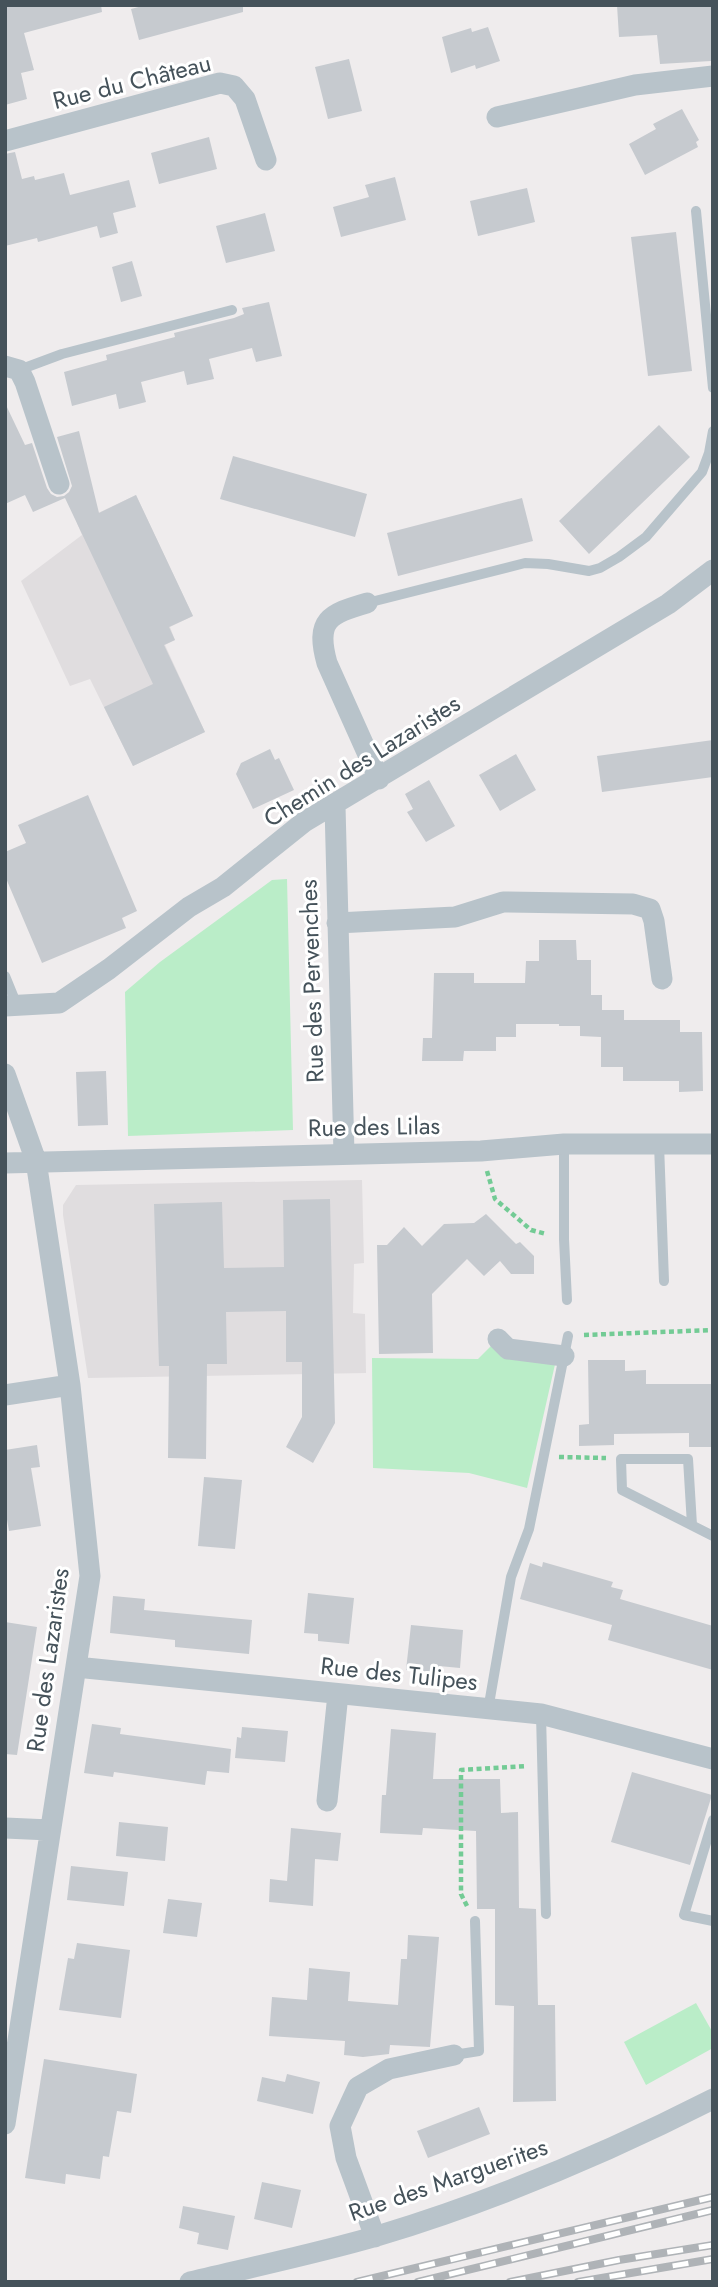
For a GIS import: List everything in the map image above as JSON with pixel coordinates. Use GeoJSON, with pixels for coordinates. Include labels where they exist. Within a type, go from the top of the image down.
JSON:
{"type":"FeatureCollection","features":[{"type":"Feature","properties":{"kind":"street"},"geometry":{"type":"LineString","coordinates":[[497,117],[635,85],[713,76]]}},
{"type":"Feature","properties":{"kind":"street","name":"Rue du Château"},"geometry":{"type":"LineString","coordinates":[[5,141],[220,83],[234,86],[245,99],[266,160]]}},
{"type":"Feature","properties":{"kind":"street"},"geometry":{"type":"LineString","coordinates":[[12,368],[26,382],[59,484]]}},
{"type":"Feature","properties":{"kind":"street","name":"Chemin des Lazaristes"},"geometry":{"type":"LineString","coordinates":[[11,1005],[59,1003],[109,969],[189,907],[223,887],[304,822],[335,806],[668,604],[713,570]]}},
{"type":"Feature","properties":{"kind":"street"},"geometry":{"type":"LineString","coordinates":[[367,603],[330,618],[322,629],[322,644],[327,663],[379,779]]}},
{"type":"Feature","properties":{"kind":"street","name":"Rue des Pervenches"},"geometry":{"type":"LineString","coordinates":[[335,806],[344,1154]]}},
{"type":"Feature","properties":{"kind":"street"},"geometry":{"type":"LineString","coordinates":[[337,923],[455,917],[503,902],[633,904],[650,909],[662,979]]}},
{"type":"Feature","properties":{"kind":"street","name":"Rue des Lazaristes"},"geometry":{"type":"LineString","coordinates":[[5,1074],[36,1161],[70,1385],[90,1576],[10,2061],[5,2124]]}},
{"type":"Feature","properties":{"kind":"street","name":"Rue des Lilas"},"geometry":{"type":"LineString","coordinates":[[5,1163],[481,1151],[564,1144],[713,1143]]}},
{"type":"Feature","properties":{"kind":"street"},"geometry":{"type":"LineString","coordinates":[[498,1339],[508,1349],[566,1346]]}},
{"type":"Feature","properties":{"kind":"street"},"geometry":{"type":"LineString","coordinates":[[5,1395],[70,1385]]}},
{"type":"Feature","properties":{"kind":"street","name":"Rue des Tulipes"},"geometry":{"type":"LineString","coordinates":[[76,1667],[541,1714],[713,1759]]}},
{"type":"Feature","properties":{"kind":"street"},"geometry":{"type":"LineString","coordinates":[[327,1801],[338,1694]]}},
{"type":"Feature","properties":{"kind":"street"},"geometry":{"type":"LineString","coordinates":[[5,1828],[50,1830]]}},
{"type":"Feature","properties":{"kind":"street"},"geometry":{"type":"LineString","coordinates":[[375,2236],[346,2158],[340,2126],[358,2087],[389,2068],[454,2055]]}},
{"type":"Feature","properties":{"kind":"street","name":"Rue des Marguerites"},"geometry":{"type":"LineString","coordinates":[[190,2282],[375,2236],[486,2200],[639,2137],[713,2099]]}},
{"type":"Feature","properties":{"kind":"lane"},"geometry":{"type":"LineString","coordinates":[[696,211],[713,388]]}},
{"type":"Feature","properties":{"kind":"lane"},"geometry":{"type":"LineString","coordinates":[[12,368],[232,310]]}},
{"type":"Feature","properties":{"kind":"lane"},"geometry":{"type":"LineString","coordinates":[[367,603],[525,563],[589,571],[600,568],[646,537],[702,472],[713,431]]}},
{"type":"Feature","properties":{"kind":"lane"},"geometry":{"type":"LineString","coordinates":[[5,976],[11,1005]]}},
{"type":"Feature","properties":{"kind":"lane"},"geometry":{"type":"LineString","coordinates":[[564,1144],[567,1300]]}},
{"type":"Feature","properties":{"kind":"lane"},"geometry":{"type":"LineString","coordinates":[[659,1144],[664,1281]]}},
{"type":"Feature","properties":{"kind":"lane"},"geometry":{"type":"LineString","coordinates":[[488,1710],[511,1577],[529,1529],[566,1346]]}},
{"type":"Feature","properties":{"kind":"lane"},"geometry":{"type":"LineString","coordinates":[[692,1525],[688,1459],[621,1459],[622,1490],[713,1536]]}},
{"type":"Feature","properties":{"kind":"lane"},"geometry":{"type":"LineString","coordinates":[[541,1714],[546,1914]]}},
{"type":"Feature","properties":{"kind":"lane"},"geometry":{"type":"LineString","coordinates":[[713,1820],[684,1914],[713,1921]]}},
{"type":"Feature","properties":{"kind":"lane"},"geometry":{"type":"LineString","coordinates":[[454,2055],[479,2051],[475,1921]]}},
{"type":"Feature","properties":{"kind":"path"},"geometry":{"type":"LineString","coordinates":[[481,1151],[495,1199],[531,1230],[564,1239]]}},
{"type":"Feature","properties":{"kind":"path"},"geometry":{"type":"LineString","coordinates":[[566,1346],[713,1330]]}},
{"type":"Feature","properties":{"kind":"path"},"geometry":{"type":"LineString","coordinates":[[544,1457],[621,1459]]}},
{"type":"Feature","properties":{"kind":"path"},"geometry":{"type":"LineString","coordinates":[[475,1921],[461,1894],[461,1770],[542,1766]]}},
{"type":"Feature","properties":{"kind":"shaded area"},"geometry":{"type":"Polygon","coordinates":[[[136,495],[193,616],[170,627],[175,640],[165,645],[205,732],[133,766],[90,679],[70,686],[21,581],[82,535],[77,523],[136,495]]]}},
{"type":"Feature","properties":{"kind":"shaded area"},"geometry":{"type":"Polygon","coordinates":[[[362,1180],[364,1263],[354,1264],[353,1313],[365,1314],[366,1373],[88,1378],[63,1215],[63,1205],[76,1185],[362,1180]]]}},
{"type":"Feature","properties":{"kind":"green space"},"geometry":{"type":"Polygon","coordinates":[[[287,879],[293,1130],[128,1136],[125,992],[160,962],[272,880],[287,879]]]}},
{"type":"Feature","properties":{"kind":"green space"},"geometry":{"type":"Polygon","coordinates":[[[494,1343],[556,1360],[527,1488],[469,1473],[373,1468],[372,1358],[478,1359],[494,1343]]]}},
{"type":"Feature","properties":{"kind":"green space"},"geometry":{"type":"Polygon","coordinates":[[[696,2003],[713,2033],[713,2048],[646,2085],[624,2042],[696,2003]]]}},
{"type":"Feature","properties":{"kind":"building"},"geometry":{"type":"Polygon","coordinates":[[[5,5],[101,5],[102,12],[24,33],[34,70],[21,73],[27,99],[5,105],[5,5]]]}},
{"type":"Feature","properties":{"kind":"building"},"geometry":{"type":"Polygon","coordinates":[[[146,5],[243,5],[243,12],[139,40],[131,9],[146,5]]]}},
{"type":"Feature","properties":{"kind":"building"},"geometry":{"type":"Polygon","coordinates":[[[617,5],[711,5],[711,61],[660,64],[657,35],[619,37],[617,5]]]}},
{"type":"Feature","properties":{"kind":"building"},"geometry":{"type":"Polygon","coordinates":[[[488,27],[500,61],[451,73],[442,37],[471,28],[472,32],[488,27]]]}},
{"type":"Feature","properties":{"kind":"building"},"geometry":{"type":"Polygon","coordinates":[[[349,59],[362,111],[328,119],[315,67],[349,59]]]}},
{"type":"Feature","properties":{"kind":"building"},"geometry":{"type":"Polygon","coordinates":[[[682,109],[699,140],[696,142],[698,147],[645,175],[629,144],[656,129],[653,124],[682,109]]]}},
{"type":"Feature","properties":{"kind":"building"},"geometry":{"type":"Polygon","coordinates":[[[209,137],[217,169],[159,184],[151,153],[209,137]]]}},
{"type":"Feature","properties":{"kind":"building"},"geometry":{"type":"Polygon","coordinates":[[[15,152],[22,179],[34,176],[35,180],[64,173],[70,195],[129,180],[136,207],[113,213],[118,233],[100,238],[97,226],[38,242],[37,238],[5,246],[5,154],[15,152]]]}},
{"type":"Feature","properties":{"kind":"building"},"geometry":{"type":"Polygon","coordinates":[[[395,177],[406,220],[341,237],[333,207],[369,197],[365,185],[395,177]]]}},
{"type":"Feature","properties":{"kind":"building"},"geometry":{"type":"Polygon","coordinates":[[[527,188],[535,222],[478,236],[470,201],[527,188]]]}},
{"type":"Feature","properties":{"kind":"building"},"geometry":{"type":"Polygon","coordinates":[[[265,213],[275,251],[226,263],[216,226],[265,213]]]}},
{"type":"Feature","properties":{"kind":"building"},"geometry":{"type":"Polygon","coordinates":[[[676,232],[692,371],[648,376],[631,237],[676,232]]]}},
{"type":"Feature","properties":{"kind":"building"},"geometry":{"type":"Polygon","coordinates":[[[132,261],[142,296],[121,302],[112,267],[132,261]]]}},
{"type":"Feature","properties":{"kind":"building"},"geometry":{"type":"Polygon","coordinates":[[[269,302],[282,356],[256,362],[252,348],[209,359],[214,379],[187,385],[184,371],[141,382],[146,402],[119,409],[116,394],[72,406],[64,372],[107,360],[106,355],[175,337],[174,333],[234,318],[244,314],[242,308],[269,302]]]}},
{"type":"Feature","properties":{"kind":"building"},"geometry":{"type":"Polygon","coordinates":[[[5,403],[25,445],[32,443],[51,494],[64,496],[72,486],[57,437],[79,431],[99,513],[136,495],[193,616],[169,627],[175,640],[164,645],[205,732],[133,766],[104,707],[153,684],[65,498],[33,512],[25,495],[5,504],[5,403]]]}},
{"type":"Feature","properties":{"kind":"building"},"geometry":{"type":"Polygon","coordinates":[[[659,425],[690,457],[589,554],[559,521],[659,425]]]}},
{"type":"Feature","properties":{"kind":"building"},"geometry":{"type":"Polygon","coordinates":[[[233,456],[367,494],[355,537],[220,499],[233,456]]]}},
{"type":"Feature","properties":{"kind":"building"},"geometry":{"type":"Polygon","coordinates":[[[522,498],[533,541],[398,576],[387,533],[522,498]]]}},
{"type":"Feature","properties":{"kind":"building"},"geometry":{"type":"Polygon","coordinates":[[[713,740],[713,777],[602,792],[597,756],[713,740]]]}},
{"type":"Feature","properties":{"kind":"building"},"geometry":{"type":"Polygon","coordinates":[[[270,749],[275,760],[279,758],[294,790],[253,809],[236,774],[241,763],[270,749]]]}},
{"type":"Feature","properties":{"kind":"building"},"geometry":{"type":"Polygon","coordinates":[[[516,754],[536,790],[500,811],[479,775],[516,754]]]}},
{"type":"Feature","properties":{"kind":"building"},"geometry":{"type":"Polygon","coordinates":[[[429,780],[455,826],[426,842],[407,812],[413,809],[405,794],[429,780]]]}},
{"type":"Feature","properties":{"kind":"building"},"geometry":{"type":"Polygon","coordinates":[[[88,795],[137,911],[122,918],[126,928],[42,963],[5,876],[5,852],[26,843],[18,825],[88,795]]]}},
{"type":"Feature","properties":{"kind":"building"},"geometry":{"type":"Polygon","coordinates":[[[539,940],[576,940],[577,960],[591,960],[591,995],[602,995],[602,1010],[624,1010],[624,1020],[680,1020],[680,1032],[702,1032],[703,1091],[679,1092],[679,1081],[623,1081],[623,1067],[601,1067],[601,1037],[580,1036],[580,1026],[516,1024],[516,1037],[496,1037],[496,1051],[464,1051],[463,1061],[422,1061],[423,1038],[432,1038],[434,973],[474,973],[474,983],[525,983],[526,961],[539,961],[539,940]]]}},
{"type":"Feature","properties":{"kind":"building"},"geometry":{"type":"Polygon","coordinates":[[[106,1071],[108,1125],[78,1126],[76,1072],[106,1071]]]}},
{"type":"Feature","properties":{"kind":"building"},"geometry":{"type":"Polygon","coordinates":[[[330,1199],[335,1423],[313,1463],[286,1447],[302,1417],[302,1362],[286,1362],[286,1311],[226,1312],[227,1364],[207,1364],[206,1459],[168,1458],[169,1366],[159,1366],[154,1204],[222,1202],[224,1268],[284,1267],[283,1200],[330,1199]]]}},
{"type":"Feature","properties":{"kind":"building"},"geometry":{"type":"Polygon","coordinates":[[[486,1214],[516,1244],[520,1242],[534,1256],[534,1274],[511,1274],[500,1261],[484,1276],[467,1259],[432,1294],[433,1353],[379,1354],[377,1245],[387,1245],[404,1227],[422,1246],[444,1224],[474,1223],[486,1214]]]}},
{"type":"Feature","properties":{"kind":"building"},"geometry":{"type":"Polygon","coordinates":[[[588,1360],[625,1360],[625,1371],[646,1370],[646,1384],[713,1384],[713,1447],[689,1447],[689,1433],[614,1434],[614,1445],[579,1446],[579,1425],[589,1424],[588,1360]]]}},
{"type":"Feature","properties":{"kind":"building"},"geometry":{"type":"Polygon","coordinates":[[[37,1445],[40,1467],[31,1468],[41,1526],[9,1531],[5,1508],[5,1450],[37,1445]]]}},
{"type":"Feature","properties":{"kind":"building"},"geometry":{"type":"Polygon","coordinates":[[[204,1477],[242,1480],[235,1549],[198,1546],[204,1477]]]}},
{"type":"Feature","properties":{"kind":"building"},"geometry":{"type":"Polygon","coordinates":[[[543,1562],[613,1582],[611,1587],[623,1590],[620,1599],[713,1626],[713,1670],[608,1640],[612,1625],[520,1599],[530,1563],[542,1567],[543,1562]]]}},
{"type":"Feature","properties":{"kind":"building"},"geometry":{"type":"Polygon","coordinates":[[[308,1593],[354,1598],[349,1644],[318,1641],[318,1634],[304,1633],[308,1593]]]}},
{"type":"Feature","properties":{"kind":"building"},"geometry":{"type":"Polygon","coordinates":[[[113,1596],[145,1599],[144,1610],[252,1620],[249,1654],[175,1647],[175,1640],[110,1633],[113,1596]]]}},
{"type":"Feature","properties":{"kind":"building"},"geometry":{"type":"Polygon","coordinates":[[[5,1622],[37,1627],[17,1755],[5,1754],[5,1622]]]}},
{"type":"Feature","properties":{"kind":"building"},"geometry":{"type":"Polygon","coordinates":[[[411,1625],[463,1630],[460,1668],[439,1666],[439,1672],[406,1670],[411,1625]]]}},
{"type":"Feature","properties":{"kind":"building"},"geometry":{"type":"Polygon","coordinates":[[[92,1724],[121,1728],[120,1734],[231,1749],[229,1773],[207,1771],[205,1785],[114,1772],[113,1777],[84,1773],[92,1724]]]}},
{"type":"Feature","properties":{"kind":"building"},"geometry":{"type":"Polygon","coordinates":[[[242,1727],[288,1731],[285,1762],[235,1758],[237,1737],[241,1738],[242,1727]]]}},
{"type":"Feature","properties":{"kind":"building"},"geometry":{"type":"Polygon","coordinates":[[[391,1729],[436,1733],[433,1779],[500,1779],[501,1813],[518,1812],[519,1908],[536,1909],[538,2005],[555,2005],[556,2101],[513,2102],[514,2006],[495,2005],[495,1909],[477,1909],[476,1831],[423,1828],[422,1835],[380,1833],[391,1729]]]}},
{"type":"Feature","properties":{"kind":"building"},"geometry":{"type":"Polygon","coordinates":[[[632,1772],[712,1795],[690,1865],[611,1842],[632,1772]]]}},
{"type":"Feature","properties":{"kind":"building"},"geometry":{"type":"Polygon","coordinates":[[[119,1822],[168,1827],[165,1861],[116,1856],[119,1822]]]}},
{"type":"Feature","properties":{"kind":"building"},"geometry":{"type":"Polygon","coordinates":[[[291,1828],[341,1833],[338,1861],[315,1859],[313,1906],[269,1902],[270,1879],[287,1881],[291,1828]]]}},
{"type":"Feature","properties":{"kind":"building"},"geometry":{"type":"Polygon","coordinates":[[[71,1866],[128,1872],[124,1906],[67,1900],[71,1866]]]}},
{"type":"Feature","properties":{"kind":"building"},"geometry":{"type":"Polygon","coordinates":[[[168,1899],[202,1903],[197,1937],[163,1933],[168,1899]]]}},
{"type":"Feature","properties":{"kind":"building"},"geometry":{"type":"Polygon","coordinates":[[[408,1935],[439,1937],[430,2047],[390,2045],[389,2054],[363,2057],[344,2055],[345,2041],[269,2036],[272,1997],[307,2000],[309,1968],[350,1972],[348,2001],[398,2005],[401,1959],[407,1959],[408,1935]]]}},
{"type":"Feature","properties":{"kind":"building"},"geometry":{"type":"Polygon","coordinates":[[[77,1943],[130,1950],[121,2018],[59,2010],[68,1958],[74,1959],[77,1943]]]}},
{"type":"Feature","properties":{"kind":"building"},"geometry":{"type":"Polygon","coordinates":[[[44,2059],[137,2074],[131,2113],[117,2111],[109,2157],[103,2156],[100,2179],[66,2174],[65,2184],[25,2178],[44,2059]]]}},
{"type":"Feature","properties":{"kind":"building"},"geometry":{"type":"Polygon","coordinates":[[[287,2074],[320,2082],[313,2114],[257,2101],[262,2077],[285,2082],[287,2074]]]}},
{"type":"Feature","properties":{"kind":"building"},"geometry":{"type":"Polygon","coordinates":[[[479,2107],[490,2134],[428,2158],[417,2131],[479,2107]]]}},
{"type":"Feature","properties":{"kind":"building"},"geometry":{"type":"Polygon","coordinates":[[[262,2182],[301,2190],[292,2228],[254,2219],[262,2182]]]}},
{"type":"Feature","properties":{"kind":"building"},"geometry":{"type":"Polygon","coordinates":[[[183,2206],[235,2216],[228,2250],[197,2244],[199,2233],[179,2228],[183,2206]]]}},
{"type":"Feature","properties":{"kind":"railway"},"geometry":{"type":"LineString","coordinates":[[357,2282],[713,2197]]}},
{"type":"Feature","properties":{"kind":"railway"},"geometry":{"type":"LineString","coordinates":[[418,2282],[713,2210]]}},
{"type":"Feature","properties":{"kind":"railway"},"geometry":{"type":"LineString","coordinates":[[510,2282],[713,2245]]}},
{"type":"Feature","properties":{"kind":"railway"},"geometry":{"type":"LineString","coordinates":[[578,2282],[713,2259]]}}]}
